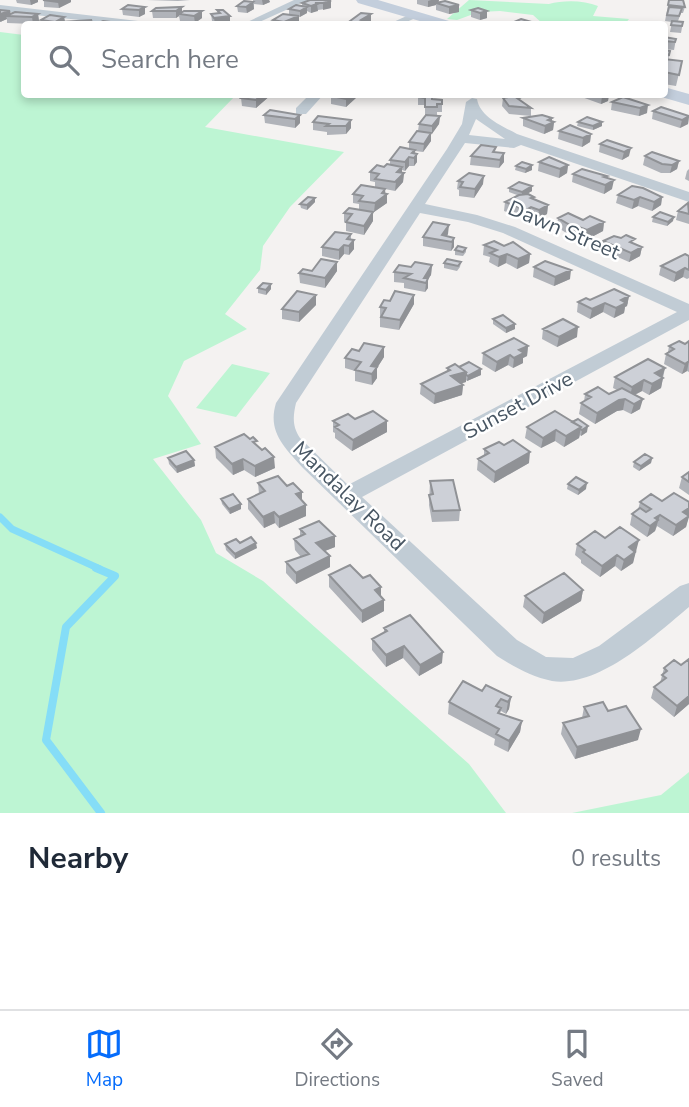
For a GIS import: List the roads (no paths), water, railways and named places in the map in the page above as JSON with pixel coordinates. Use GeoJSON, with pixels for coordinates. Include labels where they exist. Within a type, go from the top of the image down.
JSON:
{"type":"FeatureCollection","features":[{"type":"Feature","properties":{"kind":"main road"},"geometry":{"type":"LineString","coordinates":[[363,0],[433,21]]}},
{"type":"Feature","properties":{"kind":"main road"},"geometry":{"type":"LineString","coordinates":[[668,93],[689,100]]}},
{"type":"Feature","properties":{"kind":"street"},"geometry":{"type":"LineString","coordinates":[[254,21],[303,0]]}},
{"type":"Feature","properties":{"kind":"street"},"geometry":{"type":"LineString","coordinates":[[0,8],[112,21]]}},
{"type":"Feature","properties":{"kind":"street"},"geometry":{"type":"LineString","coordinates":[[402,21],[415,16]]}},
{"type":"Feature","properties":{"kind":"street"},"geometry":{"type":"LineString","coordinates":[[301,111],[314,98]]}},
{"type":"Feature","properties":{"kind":"street"},"geometry":{"type":"LineString","coordinates":[[474,101],[494,128],[541,148],[689,197]]}},
{"type":"Feature","properties":{"kind":"street","name":"Mandalay Road"},"geometry":{"type":"LineString","coordinates":[[474,101],[471,117],[460,138],[306,369],[280,419],[285,433],[346,496],[508,648],[545,668],[570,670],[599,660],[689,593]]}},
{"type":"Feature","properties":{"kind":"street"},"geometry":{"type":"LineString","coordinates":[[460,138],[541,148]]}},
{"type":"Feature","properties":{"kind":"street","name":"Dawn Street"},"geometry":{"type":"LineString","coordinates":[[415,207],[471,218],[509,230],[689,312]]}},
{"type":"Feature","properties":{"kind":"street","name":"Sunset Drive"},"geometry":{"type":"LineString","coordinates":[[346,496],[689,312]]}},
{"type":"Feature","properties":{"kind":"waterway"},"geometry":{"type":"LineString","coordinates":[[0,517],[12,529],[100,569]]}},
{"type":"Feature","properties":{"kind":"waterway"},"geometry":{"type":"LineString","coordinates":[[96,568],[115,576],[66,627],[46,740],[101,813]]}}]}
